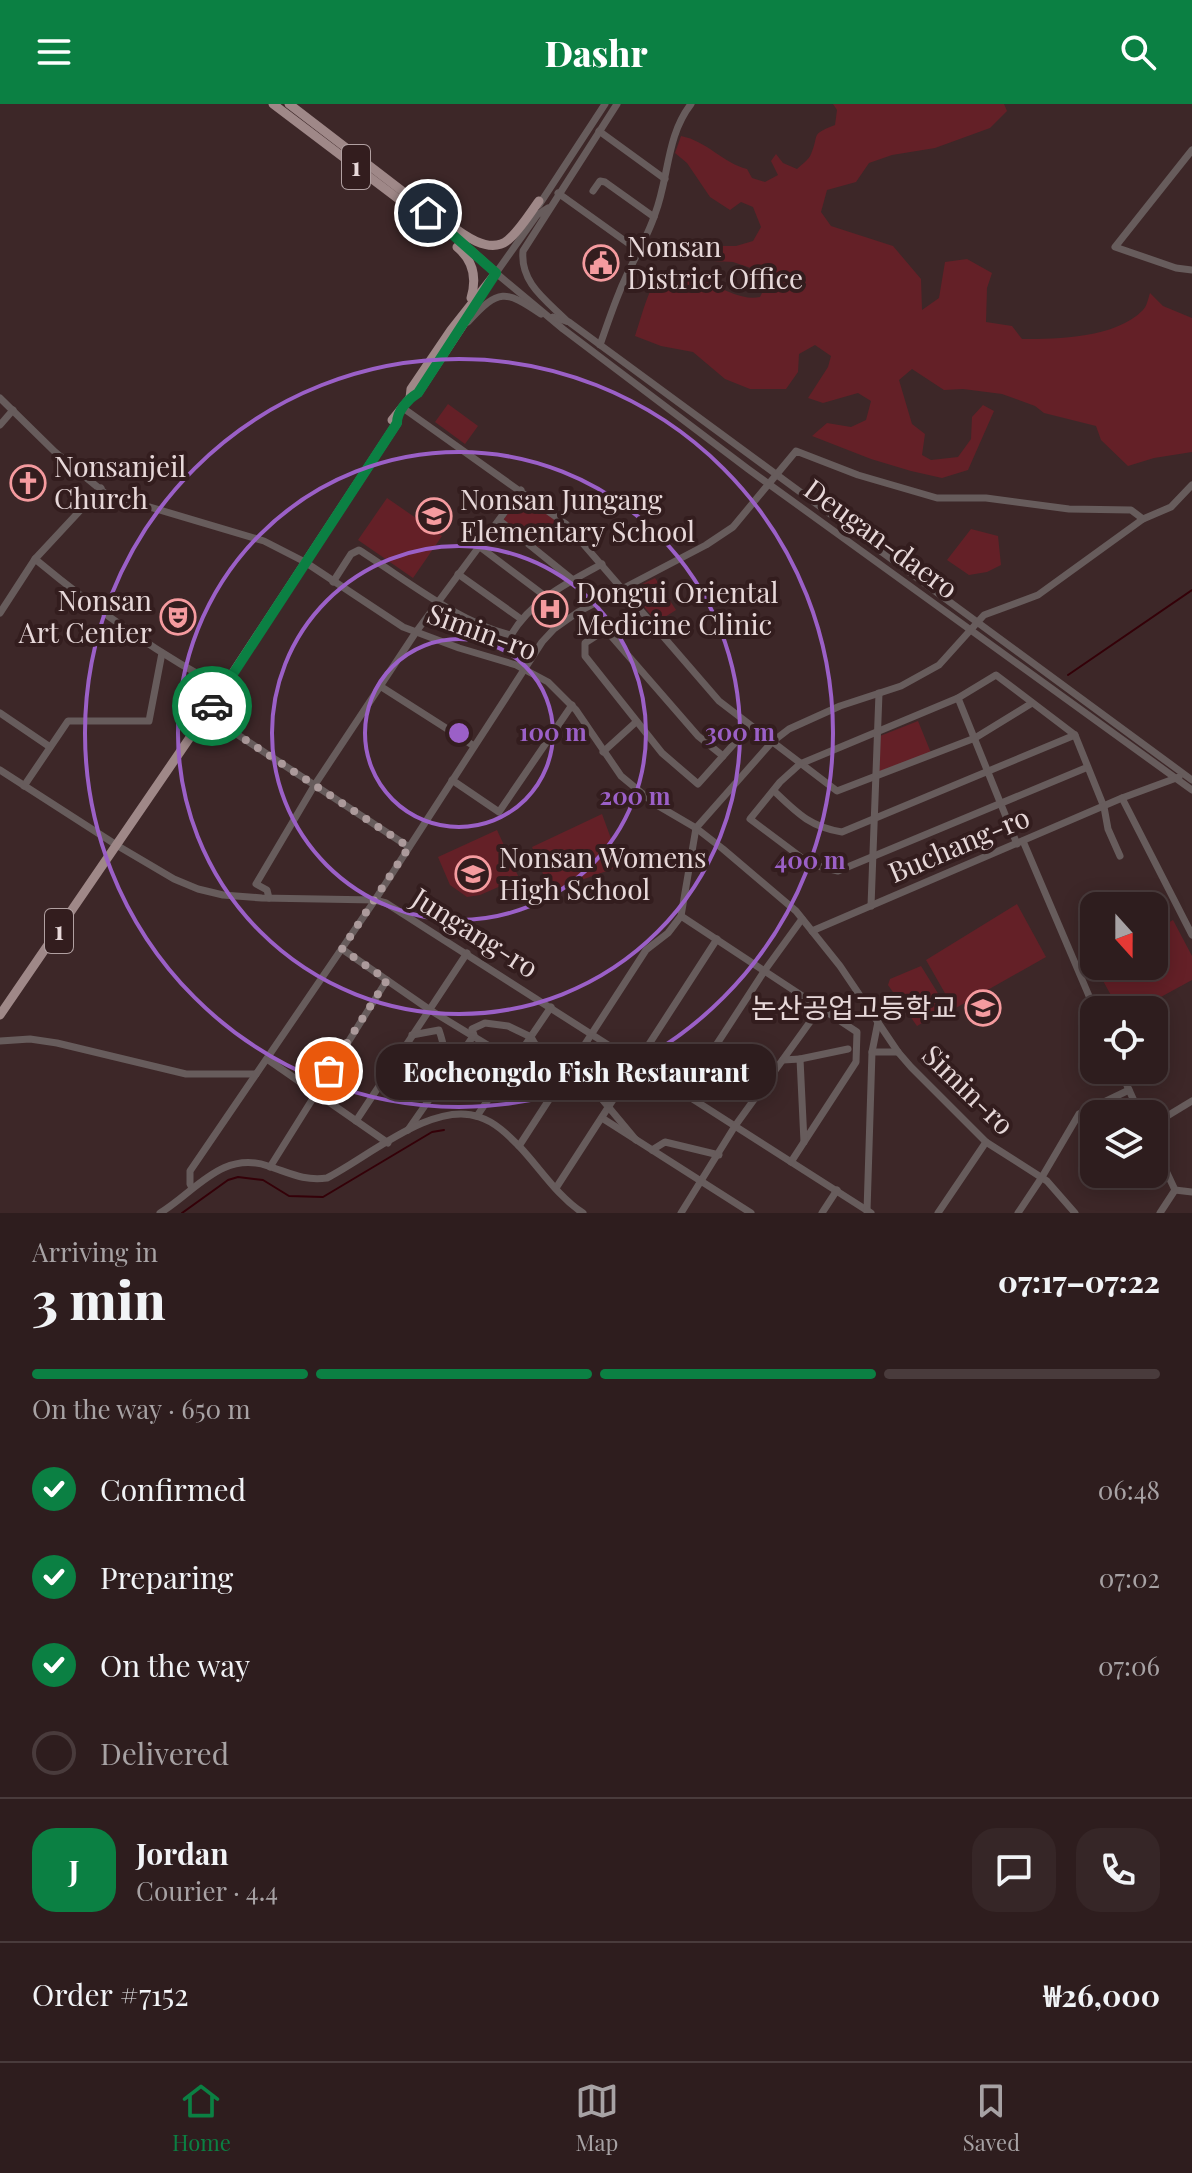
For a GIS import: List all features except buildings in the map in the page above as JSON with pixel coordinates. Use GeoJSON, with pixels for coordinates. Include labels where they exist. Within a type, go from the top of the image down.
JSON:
{"type":"FeatureCollection","features":[{"type":"Feature","properties":{"kind":"main road","name":"1"},"geometry":{"type":"LineString","coordinates":[[273,104],[412,203],[464,253],[471,263],[474,289],[469,306]]}},
{"type":"Feature","properties":{"kind":"main road","name":"Deugan-daero"},"geometry":{"type":"LineString","coordinates":[[289,104],[496,273]]}},
{"type":"Feature","properties":{"kind":"main road"},"geometry":{"type":"LineString","coordinates":[[412,203],[474,239],[494,245],[507,241],[539,201]]}},
{"type":"Feature","properties":{"kind":"main road","name":"1"},"geometry":{"type":"LineString","coordinates":[[410,398],[411,389],[496,273]]}},
{"type":"Feature","properties":{"kind":"main road","name":"1"},"geometry":{"type":"LineString","coordinates":[[0,1015],[224,688],[397,423],[400,412],[418,393],[483,290]]}},
{"type":"Feature","properties":{"kind":"street"},"geometry":{"type":"LineString","coordinates":[[537,215],[539,201],[605,104]]}},
{"type":"Feature","properties":{"kind":"street"},"geometry":{"type":"LineString","coordinates":[[566,326],[526,277],[523,251],[617,104]]}},
{"type":"Feature","properties":{"kind":"street"},"geometry":{"type":"LineString","coordinates":[[600,345],[618,295],[654,217],[673,135],[691,104]]}},
{"type":"Feature","properties":{"kind":"street"},"geometry":{"type":"LineString","coordinates":[[599,131],[665,179]]}},
{"type":"Feature","properties":{"kind":"street"},"geometry":{"type":"LineString","coordinates":[[1192,150],[1115,247],[1176,268],[1192,270]]}},
{"type":"Feature","properties":{"kind":"street"},"geometry":{"type":"LineString","coordinates":[[593,191],[600,181],[605,182],[654,217]]}},
{"type":"Feature","properties":{"kind":"street"},"geometry":{"type":"LineString","coordinates":[[558,193],[639,251]]}},
{"type":"Feature","properties":{"kind":"street"},"geometry":{"type":"LineString","coordinates":[[496,273],[537,215],[548,208]]}},
{"type":"Feature","properties":{"kind":"street","name":"Deugan-daero"},"geometry":{"type":"LineString","coordinates":[[496,273],[550,316],[600,345],[1191,777]]}},
{"type":"Feature","properties":{"kind":"street"},"geometry":{"type":"LineString","coordinates":[[457,334],[488,302],[505,296],[512,296],[566,326]]}},
{"type":"Feature","properties":{"kind":"street","name":"Deugan-daero"},"geometry":{"type":"LineString","coordinates":[[566,326],[768,483],[1192,790]]}},
{"type":"Feature","properties":{"kind":"street","name":"Simin-ro"},"geometry":{"type":"LineString","coordinates":[[0,398],[55,452],[106,494],[264,541],[305,562],[378,612],[416,632],[524,668],[548,682],[572,705],[621,776],[655,804],[696,828],[780,897],[812,931],[898,1052],[986,1142],[1042,1177],[1075,1213]]}},
{"type":"Feature","properties":{"kind":"street"},"geometry":{"type":"LineString","coordinates":[[0,425],[13,410]]}},
{"type":"Feature","properties":{"kind":"street"},"geometry":{"type":"LineString","coordinates":[[400,412],[521,490],[566,524],[719,701],[837,791],[975,738],[1032,703]]}},
{"type":"Feature","properties":{"kind":"street"},"geometry":{"type":"LineString","coordinates":[[192,1188],[190,1171],[375,900],[524,668],[554,629],[733,527],[796,451],[858,475],[937,498],[986,498],[1069,509],[1131,510],[1143,519]]}},
{"type":"Feature","properties":{"kind":"street"},"geometry":{"type":"LineString","coordinates":[[519,1146],[646,950],[668,933],[681,916],[696,828],[772,742],[789,729],[840,706],[901,686],[939,665],[984,615],[1038,595],[1143,519],[1171,507],[1192,485]]}},
{"type":"Feature","properties":{"kind":"street"},"geometry":{"type":"LineString","coordinates":[[0,613],[35,559],[101,488]]}},
{"type":"Feature","properties":{"kind":"street"},"geometry":{"type":"LineString","coordinates":[[269,898],[267,890],[256,884],[314,786],[416,632],[521,490]]}},
{"type":"Feature","properties":{"kind":"street"},"geometry":{"type":"LineString","coordinates":[[500,521],[573,580]]}},
{"type":"Feature","properties":{"kind":"street"},"geometry":{"type":"LineString","coordinates":[[480,547],[545,596]]}},
{"type":"Feature","properties":{"kind":"street"},"geometry":{"type":"LineString","coordinates":[[333,582],[351,554],[359,550],[464,618],[491,631],[511,635],[521,619],[545,596],[602,564]]}},
{"type":"Feature","properties":{"kind":"street"},"geometry":{"type":"LineString","coordinates":[[35,559],[94,608],[162,653],[224,688]]}},
{"type":"Feature","properties":{"kind":"street"},"geometry":{"type":"LineString","coordinates":[[458,574],[521,619]]}},
{"type":"Feature","properties":{"kind":"street"},"geometry":{"type":"LineString","coordinates":[[639,608],[585,643],[585,656],[662,753],[698,784],[750,726]]}},
{"type":"Feature","properties":{"kind":"street"},"geometry":{"type":"LineString","coordinates":[[605,629],[698,736],[723,756]]}},
{"type":"Feature","properties":{"kind":"street"},"geometry":{"type":"LineString","coordinates":[[24,786],[68,721],[149,721],[162,653]]}},
{"type":"Feature","properties":{"kind":"street"},"geometry":{"type":"LineString","coordinates":[[1088,767],[838,871],[810,864],[750,819],[800,764],[958,698],[996,675],[1075,735],[1088,767],[1104,807],[1108,829],[1120,856]]}},
{"type":"Feature","properties":{"kind":"street"},"geometry":{"type":"LineString","coordinates":[[380,686],[474,746]]}},
{"type":"Feature","properties":{"kind":"street"},"geometry":{"type":"LineString","coordinates":[[871,906],[879,693]]}},
{"type":"Feature","properties":{"kind":"street"},"geometry":{"type":"LineString","coordinates":[[958,698],[1001,803],[1089,996]]}},
{"type":"Feature","properties":{"kind":"street"},"geometry":{"type":"LineString","coordinates":[[452,780],[499,812],[572,705]]}},
{"type":"Feature","properties":{"kind":"street"},"geometry":{"type":"LineString","coordinates":[[0,713],[50,747]]}},
{"type":"Feature","properties":{"kind":"street"},"geometry":{"type":"LineString","coordinates":[[206,714],[409,847]]}},
{"type":"Feature","properties":{"kind":"street"},"geometry":{"type":"LineString","coordinates":[[603,752],[636,722]]}},
{"type":"Feature","properties":{"kind":"street"},"geometry":{"type":"LineString","coordinates":[[774,791],[806,820],[822,829],[842,832],[1075,735]]}},
{"type":"Feature","properties":{"kind":"street","name":"Jungang-ro"},"geometry":{"type":"LineString","coordinates":[[0,770],[118,846],[174,879],[198,889],[223,895],[375,900],[386,903],[868,1212]]}},
{"type":"Feature","properties":{"kind":"street","name":"Buchang-ro"},"geometry":{"type":"LineString","coordinates":[[812,931],[1122,798],[1176,777],[1191,777]]}},
{"type":"Feature","properties":{"kind":"street"},"geometry":{"type":"LineString","coordinates":[[1122,798],[1192,935]]}},
{"type":"Feature","properties":{"kind":"street"},"geometry":{"type":"LineString","coordinates":[[681,916],[857,1032],[856,1062],[791,1162]]}},
{"type":"Feature","properties":{"kind":"street"},"geometry":{"type":"LineString","coordinates":[[683,1096],[802,919]]}},
{"type":"Feature","properties":{"kind":"street"},"geometry":{"type":"LineString","coordinates":[[556,1188],[717,939]]}},
{"type":"Feature","properties":{"kind":"street"},"geometry":{"type":"LineString","coordinates":[[342,949],[430,1010],[514,1061]]}},
{"type":"Feature","properties":{"kind":"street"},"geometry":{"type":"LineString","coordinates":[[356,1121],[467,953]]}},
{"type":"Feature","properties":{"kind":"street"},"geometry":{"type":"LineString","coordinates":[[270,1167],[387,980]]}},
{"type":"Feature","properties":{"kind":"street"},"geometry":{"type":"LineString","coordinates":[[477,1116],[551,1007]]}},
{"type":"Feature","properties":{"kind":"street"},"geometry":{"type":"LineString","coordinates":[[681,1213],[735,1126],[820,1008]]}},
{"type":"Feature","properties":{"kind":"street"},"geometry":{"type":"LineString","coordinates":[[868,1212],[872,1052],[878,1022]]}},
{"type":"Feature","properties":{"kind":"street"},"geometry":{"type":"LineString","coordinates":[[474,1035],[472,1029],[485,1023],[508,1026],[531,1037],[541,1048],[577,1056]]}},
{"type":"Feature","properties":{"kind":"street"},"geometry":{"type":"LineString","coordinates":[[412,1035],[439,1030],[445,1048],[441,1071],[444,1077]]}},
{"type":"Feature","properties":{"kind":"street"},"geometry":{"type":"LineString","coordinates":[[407,1131],[474,1035]]}},
{"type":"Feature","properties":{"kind":"street"},"geometry":{"type":"LineString","coordinates":[[0,1041],[30,1039],[57,1043],[186,1074],[256,1074]]}},
{"type":"Feature","properties":{"kind":"street"},"geometry":{"type":"LineString","coordinates":[[783,1060],[848,1049]]}},
{"type":"Feature","properties":{"kind":"street"},"geometry":{"type":"LineString","coordinates":[[872,1052],[898,1052]]}},
{"type":"Feature","properties":{"kind":"street"},"geometry":{"type":"LineString","coordinates":[[577,1056],[591,1086],[636,1140]]}},
{"type":"Feature","properties":{"kind":"street"},"geometry":{"type":"LineString","coordinates":[[267,1059],[388,1143]]}},
{"type":"Feature","properties":{"kind":"street"},"geometry":{"type":"LineString","coordinates":[[800,1059],[804,1142]]}},
{"type":"Feature","properties":{"kind":"street"},"geometry":{"type":"LineString","coordinates":[[1126,1084],[1134,1100]]}},
{"type":"Feature","properties":{"kind":"street"},"geometry":{"type":"LineString","coordinates":[[1018,1213],[1079,1114],[1129,1090]]}},
{"type":"Feature","properties":{"kind":"street"},"geometry":{"type":"LineString","coordinates":[[1168,1116],[1192,1101]]}},
{"type":"Feature","properties":{"kind":"street"},"geometry":{"type":"LineString","coordinates":[[160,1213],[226,1166],[242,1162],[270,1167],[299,1178],[327,1178],[435,1117],[457,1114],[477,1116],[494,1124],[519,1146],[565,1199],[583,1213]]}},
{"type":"Feature","properties":{"kind":"street"},"geometry":{"type":"LineString","coordinates":[[602,1118],[751,1213]]}},
{"type":"Feature","properties":{"kind":"street"},"geometry":{"type":"LineString","coordinates":[[652,1150],[665,1142],[719,1155]]}},
{"type":"Feature","properties":{"kind":"street"},"geometry":{"type":"LineString","coordinates":[[938,1213],[986,1142]]}},
{"type":"Feature","properties":{"kind":"street"},"geometry":{"type":"LineString","coordinates":[[1168,1175],[1175,1190]]}},
{"type":"Feature","properties":{"kind":"street"},"geometry":{"type":"LineString","coordinates":[[822,1213],[837,1190]]}},
{"type":"Feature","properties":{"kind":"street"},"geometry":{"type":"LineString","coordinates":[[1175,1190],[1192,1192]]}},
{"type":"Feature","properties":{"kind":"street"},"geometry":{"type":"LineString","coordinates":[[1160,1213],[1175,1190]]}},
{"type":"Feature","properties":{"kind":"shaded area"},"geometry":{"type":"Polygon","coordinates":[[[833,104],[1004,104],[1007,111],[990,128],[935,148],[892,155],[869,163],[856,182],[827,190],[821,212],[831,226],[893,246],[921,279],[922,310],[939,298],[945,262],[967,259],[992,273],[987,288],[986,322],[1012,326],[1022,339],[1086,335],[1118,326],[1143,310],[1150,293],[1163,306],[1192,318],[1192,452],[1128,466],[1101,440],[1096,426],[1044,413],[1035,406],[1002,394],[944,390],[912,369],[899,380],[912,424],[925,434],[922,455],[931,460],[958,457],[971,439],[972,417],[983,405],[994,411],[968,470],[942,478],[871,459],[812,436],[827,423],[851,427],[866,420],[871,401],[858,393],[823,403],[808,398],[828,367],[831,356],[815,345],[799,354],[798,372],[786,389],[750,389],[725,379],[693,352],[661,346],[635,336],[652,288],[666,274],[678,272],[691,275],[747,297],[760,297],[771,275],[733,262],[713,261],[719,246],[736,246],[753,241],[761,227],[753,207],[741,202],[730,210],[710,197],[687,163],[675,153],[681,136],[699,142],[747,169],[752,178],[765,182],[778,175],[771,161],[776,154],[783,163],[797,169],[809,158],[818,133],[835,125],[837,110],[833,104]]]}},
{"type":"Feature","properties":{"kind":"shaded area"},"geometry":{"type":"Polygon","coordinates":[[[448,404],[478,426],[465,444],[435,422],[448,404]]]}},
{"type":"Feature","properties":{"kind":"shaded area"},"geometry":{"type":"Polygon","coordinates":[[[522,494],[559,520],[539,547],[503,520],[522,494]]]}},
{"type":"Feature","properties":{"kind":"shaded area"},"geometry":{"type":"Polygon","coordinates":[[[387,498],[442,536],[413,578],[358,540],[387,498]]]}},
{"type":"Feature","properties":{"kind":"shaded area"},"geometry":{"type":"Polygon","coordinates":[[[971,529],[998,536],[1001,565],[987,572],[969,575],[947,560],[971,529]]]}},
{"type":"Feature","properties":{"kind":"shaded area"},"geometry":{"type":"Polygon","coordinates":[[[655,578],[676,610],[657,622],[630,590],[655,578]]]}},
{"type":"Feature","properties":{"kind":"shaded area"},"geometry":{"type":"Polygon","coordinates":[[[918,721],[931,753],[879,774],[880,736],[918,721]]]}},
{"type":"Feature","properties":{"kind":"shaded area"},"geometry":{"type":"Polygon","coordinates":[[[602,814],[621,866],[550,891],[532,847],[602,814]]]}},
{"type":"Feature","properties":{"kind":"shaded area"},"geometry":{"type":"Polygon","coordinates":[[[497,830],[519,878],[480,895],[467,897],[450,885],[438,857],[497,830]]]}},
{"type":"Feature","properties":{"kind":"shaded area"},"geometry":{"type":"Polygon","coordinates":[[[1017,904],[1046,957],[954,1009],[926,960],[1017,904]]]}},
{"type":"Feature","properties":{"kind":"shaded area"},"geometry":{"type":"Polygon","coordinates":[[[1173,920],[1192,956],[1192,980],[1163,996],[1111,996],[1103,980],[1168,980],[1168,923],[1173,920]]]}},
{"type":"Feature","properties":{"kind":"shaded area"},"geometry":{"type":"Polygon","coordinates":[[[921,966],[947,1008],[917,1026],[888,985],[890,979],[921,966]]]}},
{"type":"Feature","properties":{"kind":"waterway"},"geometry":{"type":"LineString","coordinates":[[1068,675],[1192,590]]}},
{"type":"Feature","properties":{"kind":"waterway"},"geometry":{"type":"LineString","coordinates":[[182,1213],[228,1180],[238,1177],[263,1180],[289,1196],[323,1197],[432,1132],[444,1130]]}},
{"type":"Feature","properties":{"kind":"way so far"},"geometry":{"type":"LineString","coordinates":[[212,706],[206,714],[409,847],[342,949],[387,980],[329,1071]]}},
{"type":"Feature","properties":{"kind":"place","name":"Nonsan District Office"},"geometry":{"type":"Point","coordinates":[601,263]}},
{"type":"Feature","properties":{"kind":"place","name":"Nonsanjeil Church"},"geometry":{"type":"Point","coordinates":[28,483]}},
{"type":"Feature","properties":{"kind":"place","name":"Nonsan Jungang Elementary School"},"geometry":{"type":"Point","coordinates":[434,516]}},
{"type":"Feature","properties":{"kind":"place","name":"Dongui Oriental Medicine Clinic"},"geometry":{"type":"Point","coordinates":[550,609]}},
{"type":"Feature","properties":{"kind":"place","name":"Nonsan Art Center"},"geometry":{"type":"Point","coordinates":[178,617]}},
{"type":"Feature","properties":{"kind":"place","name":"Nonsan Womens High School"},"geometry":{"type":"Point","coordinates":[473,874]}},
{"type":"Feature","properties":{"kind":"place","name":"논산공업고등학교"},"geometry":{"type":"Point","coordinates":[983,1008]}},
{"type":"Feature","properties":{"kind":"place","name":"Eocheongdo Fish Restaurant"},"geometry":{"type":"Point","coordinates":[329,1071]}},
{"type":"Feature","properties":{"kind":"route"},"geometry":{"type":"LineString","coordinates":[[212,706],[397,423],[397,416],[410,398],[418,393],[496,273],[428,213]]}}]}
